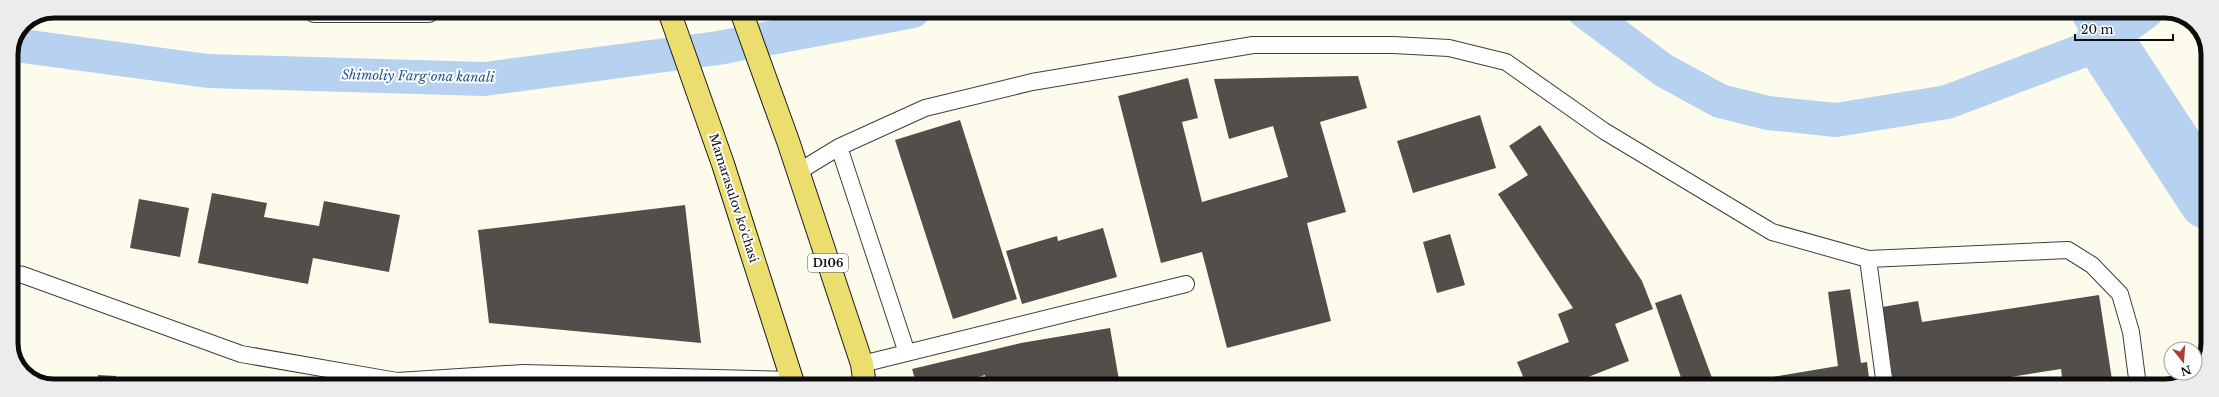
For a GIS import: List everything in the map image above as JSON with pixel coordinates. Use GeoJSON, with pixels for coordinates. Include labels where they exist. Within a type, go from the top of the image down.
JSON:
{"type":"FeatureCollection","features":[{"type":"Feature","properties":{"kind":"main road","name":"Mamarasulov ko'chasi"},"geometry":{"type":"LineString","coordinates":[[671,18],[723,164],[792,379]]}},
{"type":"Feature","properties":{"kind":"main road","name":"D106"},"geometry":{"type":"LineString","coordinates":[[744,18],[788,142],[862,364],[864,379]]}},
{"type":"Feature","properties":{"kind":"lane"},"geometry":{"type":"LineString","coordinates":[[798,172],[839,147],[924,108],[1032,82],[1253,45],[1393,45],[1449,48],[1506,62],[1604,130],[1772,232],[1868,259],[2068,250],[2092,265],[2120,294],[2132,332],[2137,379]]}},
{"type":"Feature","properties":{"kind":"lane"},"geometry":{"type":"LineString","coordinates":[[839,147],[907,353]]}},
{"type":"Feature","properties":{"kind":"lane"},"geometry":{"type":"LineString","coordinates":[[1868,259],[1884,379]]}},
{"type":"Feature","properties":{"kind":"lane"},"geometry":{"type":"LineString","coordinates":[[18,274],[241,354],[385,379]]}},
{"type":"Feature","properties":{"kind":"lane"},"geometry":{"type":"LineString","coordinates":[[862,364],[1186,284]]}},
{"type":"Feature","properties":{"kind":"lane"},"geometry":{"type":"LineString","coordinates":[[429,379],[524,373],[685,379]]}},
{"type":"Feature","properties":{"kind":"building"},"geometry":{"type":"Polygon","coordinates":[[[1358,76],[1367,108],[1320,122],[1346,212],[1307,223],[1331,321],[1227,348],[1202,252],[1161,263],[1118,96],[1188,78],[1198,118],[1182,122],[1202,202],[1288,177],[1273,126],[1229,139],[1214,79],[1358,76]]]}},
{"type":"Feature","properties":{"kind":"building"},"geometry":{"type":"Polygon","coordinates":[[[1480,115],[1496,168],[1413,193],[1397,141],[1480,115]]]}},
{"type":"Feature","properties":{"kind":"building"},"geometry":{"type":"Polygon","coordinates":[[[960,120],[1017,299],[953,319],[895,140],[960,120]]]}},
{"type":"Feature","properties":{"kind":"building"},"geometry":{"type":"Polygon","coordinates":[[[1540,125],[1642,281],[1653,309],[1615,324],[1629,361],[1583,379],[1524,379],[1517,362],[1569,342],[1558,314],[1573,308],[1498,194],[1528,175],[1509,146],[1540,125]]]}},
{"type":"Feature","properties":{"kind":"building"},"geometry":{"type":"Polygon","coordinates":[[[212,193],[267,203],[264,217],[319,226],[324,201],[400,215],[389,272],[313,258],[308,284],[198,263],[212,193]]]}},
{"type":"Feature","properties":{"kind":"building"},"geometry":{"type":"Polygon","coordinates":[[[139,199],[189,208],[180,257],[130,248],[139,199]]]}},
{"type":"Feature","properties":{"kind":"building"},"geometry":{"type":"Polygon","coordinates":[[[685,205],[701,343],[489,323],[478,230],[685,205]]]}},
{"type":"Feature","properties":{"kind":"building"},"geometry":{"type":"Polygon","coordinates":[[[1103,228],[1117,277],[1022,304],[1006,251],[1057,236],[1058,241],[1103,228]]]}},
{"type":"Feature","properties":{"kind":"building"},"geometry":{"type":"Polygon","coordinates":[[[1450,234],[1465,285],[1437,293],[1423,242],[1450,234]]]}},
{"type":"Feature","properties":{"kind":"building"},"geometry":{"type":"Polygon","coordinates":[[[1850,289],[1861,363],[1867,362],[1869,379],[1760,379],[1838,366],[1828,292],[1850,289]]]}},
{"type":"Feature","properties":{"kind":"building"},"geometry":{"type":"Polygon","coordinates":[[[1681,294],[1712,379],[1682,379],[1655,303],[1681,294]]]}},
{"type":"Feature","properties":{"kind":"building"},"geometry":{"type":"Polygon","coordinates":[[[2099,295],[2112,379],[2062,379],[2061,369],[1998,379],[1893,379],[1882,307],[1918,301],[1922,322],[2099,295]]]}},
{"type":"Feature","properties":{"kind":"building"},"geometry":{"type":"Polygon","coordinates":[[[1110,328],[1119,379],[985,379],[985,375],[972,379],[915,379],[912,369],[1021,343],[1110,328]]]}},
{"type":"Feature","properties":{"kind":"building"},"geometry":{"type":"Polygon","coordinates":[[[98,375],[116,376],[116,379],[98,379],[98,375]]]}},
{"type":"Feature","properties":{"kind":"waterway","name":"Shimoliy Fargʻona kanali"},"geometry":{"type":"LineString","coordinates":[[19,46],[208,71],[484,79],[718,48],[876,18]]}},
{"type":"Feature","properties":{"kind":"waterway","name":"Shimoliy Fargʻona kanali"},"geometry":{"type":"LineString","coordinates":[[1593,18],[1663,70],[1720,101],[1768,113],[1836,120],[1947,102],[2105,42],[2138,18]]}},
{"type":"Feature","properties":{"kind":"waterway"},"geometry":{"type":"LineString","coordinates":[[2091,18],[2105,42]]}},
{"type":"Feature","properties":{"kind":"waterway"},"geometry":{"type":"LineString","coordinates":[[2105,42],[2201,189]]}}]}
